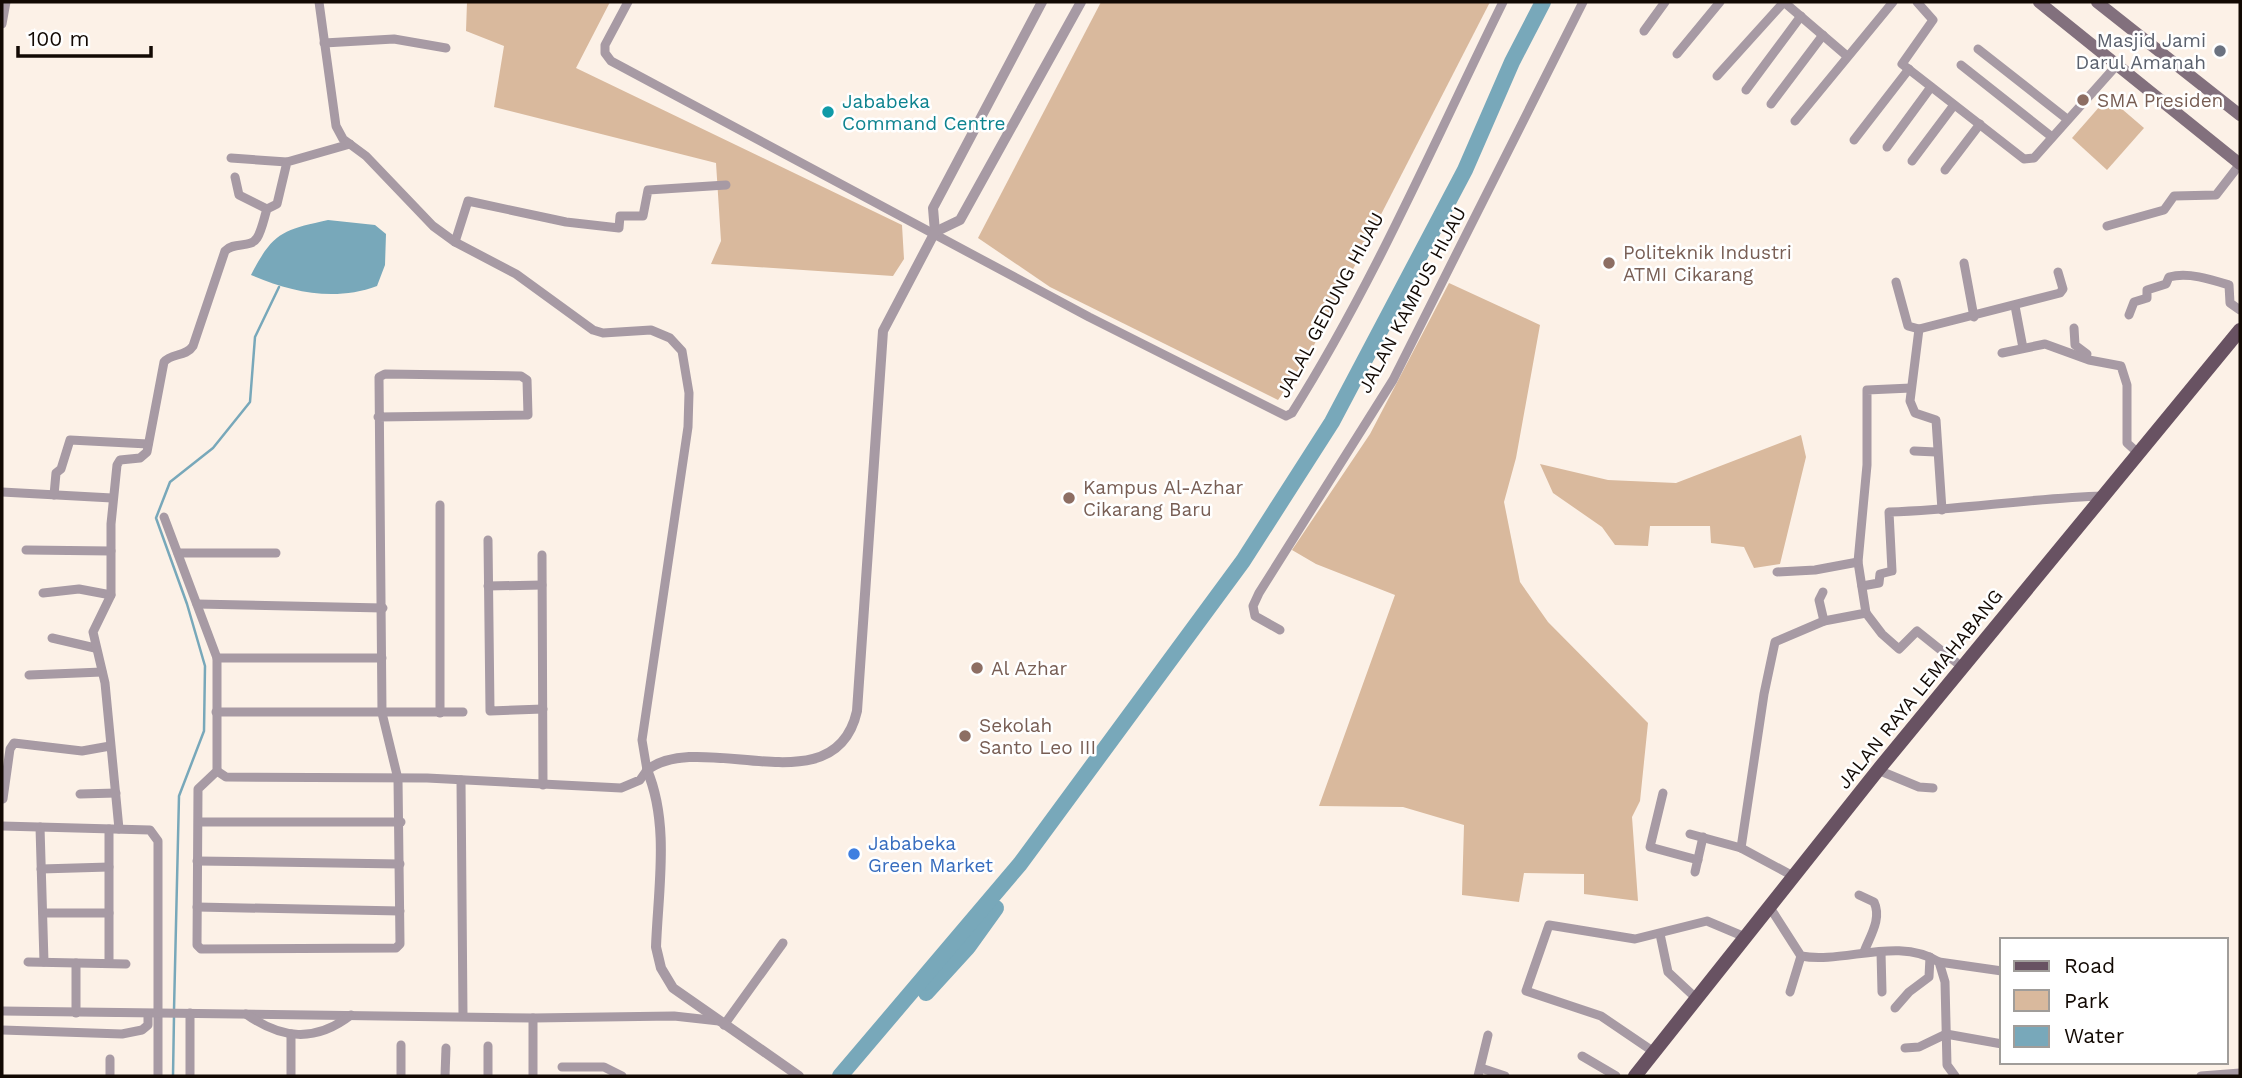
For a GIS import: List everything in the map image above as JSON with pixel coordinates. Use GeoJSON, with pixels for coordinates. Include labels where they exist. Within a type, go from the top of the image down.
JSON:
{"type":"FeatureCollection","features":[{"type":"Feature","properties":{"kind":"main road"},"geometry":{"type":"LineString","coordinates":[[2039,2],[2240,164]]}},
{"type":"Feature","properties":{"kind":"main road"},"geometry":{"type":"LineString","coordinates":[[2097,2],[2240,115]]}},
{"type":"Feature","properties":{"kind":"main road","name":"JALAN RAYA LEMAHABANG"},"geometry":{"type":"LineString","coordinates":[[1635,1076],[1878,769],[2240,330]]}},
{"type":"Feature","properties":{"kind":"street"},"geometry":{"type":"LineString","coordinates":[[2,24],[6,2]]}},
{"type":"Feature","properties":{"kind":"street"},"geometry":{"type":"LineString","coordinates":[[319,2],[336,126],[349,144],[377,168],[406,200],[455,242],[516,274],[593,330],[603,333],[657,331],[670,338],[682,351],[690,406],[642,748],[659,813],[656,947],[661,968],[673,988],[799,1076]]}},
{"type":"Feature","properties":{"kind":"street"},"geometry":{"type":"LineString","coordinates":[[628,2],[605,45],[605,52],[611,61],[935,232]]}},
{"type":"Feature","properties":{"kind":"street"},"geometry":{"type":"LineString","coordinates":[[217,771],[226,777],[461,780],[621,788],[640,780],[648,770],[662,763],[684,759],[804,761],[831,751],[853,724],[857,711],[881,341],[903,289],[935,232],[933,208],[1042,2]]}},
{"type":"Feature","properties":{"kind":"street"},"geometry":{"type":"LineString","coordinates":[[935,232],[960,220],[1081,2]]}},
{"type":"Feature","properties":{"kind":"street","name":"JALAL GEDUNG HIJAU"},"geometry":{"type":"LineString","coordinates":[[935,232],[1089,317],[1289,416],[1314,379],[1354,306],[1503,2]]}},
{"type":"Feature","properties":{"kind":"street","name":"JALAN KAMPUS HIJAU"},"geometry":{"type":"LineString","coordinates":[[1280,630],[1255,616],[1253,607],[1259,593],[1393,380],[1583,2]]}},
{"type":"Feature","properties":{"kind":"street"},"geometry":{"type":"LineString","coordinates":[[1644,32],[1665,2]]}},
{"type":"Feature","properties":{"kind":"street"},"geometry":{"type":"LineString","coordinates":[[1677,54],[1720,2]]}},
{"type":"Feature","properties":{"kind":"street"},"geometry":{"type":"LineString","coordinates":[[1717,76],[1784,2],[1847,56]]}},
{"type":"Feature","properties":{"kind":"street"},"geometry":{"type":"LineString","coordinates":[[1795,121],[1894,2]]}},
{"type":"Feature","properties":{"kind":"street"},"geometry":{"type":"LineString","coordinates":[[1917,2],[1933,20],[1901,61],[2024,159],[2034,158],[2116,66]]}},
{"type":"Feature","properties":{"kind":"street"},"geometry":{"type":"LineString","coordinates":[[1746,90],[1801,16]]}},
{"type":"Feature","properties":{"kind":"street"},"geometry":{"type":"LineString","coordinates":[[1771,104],[1823,35]]}},
{"type":"Feature","properties":{"kind":"street"},"geometry":{"type":"LineString","coordinates":[[324,43],[394,39],[446,48]]}},
{"type":"Feature","properties":{"kind":"street"},"geometry":{"type":"LineString","coordinates":[[1978,49],[2067,120]]}},
{"type":"Feature","properties":{"kind":"street"},"geometry":{"type":"LineString","coordinates":[[1961,65],[2052,137]]}},
{"type":"Feature","properties":{"kind":"street"},"geometry":{"type":"LineString","coordinates":[[1854,140],[1909,69]]}},
{"type":"Feature","properties":{"kind":"street"},"geometry":{"type":"LineString","coordinates":[[1887,147],[1931,87]]}},
{"type":"Feature","properties":{"kind":"street"},"geometry":{"type":"LineString","coordinates":[[1912,161],[1954,105]]}},
{"type":"Feature","properties":{"kind":"street"},"geometry":{"type":"LineString","coordinates":[[1945,170],[1980,124]]}},
{"type":"Feature","properties":{"kind":"street"},"geometry":{"type":"LineString","coordinates":[[231,158],[287,162],[349,144]]}},
{"type":"Feature","properties":{"kind":"street"},"geometry":{"type":"LineString","coordinates":[[120,829],[102,672],[95,648],[95,626],[111,595],[113,498],[118,463],[142,457],[148,443],[164,362],[168,358],[185,354],[193,346],[225,251],[234,244],[252,243],[256,239],[267,209],[277,204],[287,162]]}},
{"type":"Feature","properties":{"kind":"street"},"geometry":{"type":"LineString","coordinates":[[2107,226],[2164,210],[2174,197],[2216,195],[2240,164]]}},
{"type":"Feature","properties":{"kind":"street"},"geometry":{"type":"LineString","coordinates":[[235,177],[239,195],[267,209]]}},
{"type":"Feature","properties":{"kind":"street"},"geometry":{"type":"LineString","coordinates":[[455,242],[468,201],[566,222],[620,228],[620,216],[643,216],[648,190],[726,185]]}},
{"type":"Feature","properties":{"kind":"street"},"geometry":{"type":"LineString","coordinates":[[1964,263],[1974,317]]}},
{"type":"Feature","properties":{"kind":"street"},"geometry":{"type":"LineString","coordinates":[[1896,282],[1908,326],[1919,329],[1974,317],[2062,292],[2058,272]]}},
{"type":"Feature","properties":{"kind":"street"},"geometry":{"type":"LineString","coordinates":[[2129,315],[2134,302],[2147,298],[2147,290],[2166,284],[2169,277],[2176,275],[2199,276],[2229,285],[2230,303],[2240,310]]}},
{"type":"Feature","properties":{"kind":"street"},"geometry":{"type":"LineString","coordinates":[[2015,306],[2023,348]]}},
{"type":"Feature","properties":{"kind":"street"},"geometry":{"type":"LineString","coordinates":[[2074,328],[2075,345],[2080,351],[2124,369],[2127,385],[2127,443],[2138,453]]}},
{"type":"Feature","properties":{"kind":"street"},"geometry":{"type":"LineString","coordinates":[[1919,329],[1910,401],[1915,413],[1936,420],[1936,452],[1942,510]]}},
{"type":"Feature","properties":{"kind":"street"},"geometry":{"type":"LineString","coordinates":[[2002,353],[2050,345],[2089,359],[2118,365]]}},
{"type":"Feature","properties":{"kind":"street"},"geometry":{"type":"LineString","coordinates":[[164,517],[216,659],[217,771],[198,789],[195,941],[201,949],[396,948],[400,944],[401,822],[398,779],[382,713],[383,608],[378,417],[379,377],[384,374],[521,376],[527,380],[528,415],[378,417]]}},
{"type":"Feature","properties":{"kind":"street"},"geometry":{"type":"LineString","coordinates":[[1911,388],[1867,390],[1867,465],[1859,524],[1858,562],[1866,612],[1882,634],[1899,649],[1917,631],[1962,667]]}},
{"type":"Feature","properties":{"kind":"street"},"geometry":{"type":"LineString","coordinates":[[54,495],[56,473],[61,469],[70,440],[148,443]]}},
{"type":"Feature","properties":{"kind":"street"},"geometry":{"type":"LineString","coordinates":[[1914,451],[1936,452]]}},
{"type":"Feature","properties":{"kind":"street"},"geometry":{"type":"LineString","coordinates":[[2,492],[113,498]]}},
{"type":"Feature","properties":{"kind":"street"},"geometry":{"type":"LineString","coordinates":[[1862,586],[1880,583],[1880,573],[1892,571],[1889,512],[1942,510],[2012,500],[2104,496]]}},
{"type":"Feature","properties":{"kind":"street"},"geometry":{"type":"LineString","coordinates":[[440,505],[440,713]]}},
{"type":"Feature","properties":{"kind":"street"},"geometry":{"type":"LineString","coordinates":[[488,540],[490,711],[542,709]]}},
{"type":"Feature","properties":{"kind":"street"},"geometry":{"type":"LineString","coordinates":[[26,550],[111,551]]}},
{"type":"Feature","properties":{"kind":"street"},"geometry":{"type":"LineString","coordinates":[[178,553],[276,553]]}},
{"type":"Feature","properties":{"kind":"street"},"geometry":{"type":"LineString","coordinates":[[542,555],[543,785]]}},
{"type":"Feature","properties":{"kind":"street"},"geometry":{"type":"LineString","coordinates":[[1777,572],[1815,570],[1858,562]]}},
{"type":"Feature","properties":{"kind":"street"},"geometry":{"type":"LineString","coordinates":[[488,586],[542,586]]}},
{"type":"Feature","properties":{"kind":"street"},"geometry":{"type":"LineString","coordinates":[[43,593],[79,589],[111,595]]}},
{"type":"Feature","properties":{"kind":"street"},"geometry":{"type":"LineString","coordinates":[[1824,592],[1819,600],[1824,621]]}},
{"type":"Feature","properties":{"kind":"street"},"geometry":{"type":"LineString","coordinates":[[197,604],[383,608]]}},
{"type":"Feature","properties":{"kind":"street"},"geometry":{"type":"LineString","coordinates":[[1741,848],[1764,694],[1775,642],[1824,621],[1866,612]]}},
{"type":"Feature","properties":{"kind":"street"},"geometry":{"type":"LineString","coordinates":[[52,638],[95,648]]}},
{"type":"Feature","properties":{"kind":"street"},"geometry":{"type":"LineString","coordinates":[[216,659],[382,658]]}},
{"type":"Feature","properties":{"kind":"street"},"geometry":{"type":"LineString","coordinates":[[29,675],[102,672]]}},
{"type":"Feature","properties":{"kind":"street"},"geometry":{"type":"LineString","coordinates":[[216,712],[463,712]]}},
{"type":"Feature","properties":{"kind":"street"},"geometry":{"type":"LineString","coordinates":[[3,799],[9,749],[14,743],[82,751],[110,746]]}},
{"type":"Feature","properties":{"kind":"street"},"geometry":{"type":"LineString","coordinates":[[1878,769],[1919,788],[1933,788]]}},
{"type":"Feature","properties":{"kind":"street"},"geometry":{"type":"LineString","coordinates":[[461,780],[463,1016]]}},
{"type":"Feature","properties":{"kind":"street"},"geometry":{"type":"LineString","coordinates":[[80,794],[116,793]]}},
{"type":"Feature","properties":{"kind":"street"},"geometry":{"type":"LineString","coordinates":[[1663,793],[1650,847],[1698,860]]}},
{"type":"Feature","properties":{"kind":"street"},"geometry":{"type":"LineString","coordinates":[[199,821],[401,822]]}},
{"type":"Feature","properties":{"kind":"street"},"geometry":{"type":"LineString","coordinates":[[2,827],[150,830],[158,841],[164,1013],[158,1076]]}},
{"type":"Feature","properties":{"kind":"street"},"geometry":{"type":"LineString","coordinates":[[40,827],[44,962]]}},
{"type":"Feature","properties":{"kind":"street"},"geometry":{"type":"LineString","coordinates":[[109,829],[109,963]]}},
{"type":"Feature","properties":{"kind":"street"},"geometry":{"type":"LineString","coordinates":[[1690,834],[1741,848],[1793,876]]}},
{"type":"Feature","properties":{"kind":"street"},"geometry":{"type":"LineString","coordinates":[[1695,872],[1703,837]]}},
{"type":"Feature","properties":{"kind":"street"},"geometry":{"type":"LineString","coordinates":[[197,861],[400,864]]}},
{"type":"Feature","properties":{"kind":"street"},"geometry":{"type":"LineString","coordinates":[[41,869],[109,867]]}},
{"type":"Feature","properties":{"kind":"street"},"geometry":{"type":"LineString","coordinates":[[1859,895],[1874,902],[1877,909],[1875,925],[1864,952]]}},
{"type":"Feature","properties":{"kind":"street"},"geometry":{"type":"LineString","coordinates":[[197,906],[400,911]]}},
{"type":"Feature","properties":{"kind":"street"},"geometry":{"type":"LineString","coordinates":[[1769,906],[1801,956],[1790,992]]}},
{"type":"Feature","properties":{"kind":"street"},"geometry":{"type":"LineString","coordinates":[[43,913],[109,913]]}},
{"type":"Feature","properties":{"kind":"street"},"geometry":{"type":"LineString","coordinates":[[1654,1052],[1601,1016],[1526,990],[1549,926],[1635,939],[1707,921],[1745,937]]}},
{"type":"Feature","properties":{"kind":"street"},"geometry":{"type":"LineString","coordinates":[[1660,934],[1668,972],[1697,999]]}},
{"type":"Feature","properties":{"kind":"street"},"geometry":{"type":"LineString","coordinates":[[722,1023],[783,943]]}},
{"type":"Feature","properties":{"kind":"street"},"geometry":{"type":"LineString","coordinates":[[1801,956],[1816,958],[1864,952],[1881,953],[2000,971]]}},
{"type":"Feature","properties":{"kind":"street"},"geometry":{"type":"LineString","coordinates":[[1881,953],[1882,992]]}},
{"type":"Feature","properties":{"kind":"street"},"geometry":{"type":"LineString","coordinates":[[1895,1009],[1909,992],[1929,977],[1935,960]]}},
{"type":"Feature","properties":{"kind":"street"},"geometry":{"type":"LineString","coordinates":[[1935,960],[1945,976],[1949,1076]]}},
{"type":"Feature","properties":{"kind":"street"},"geometry":{"type":"LineString","coordinates":[[28,962],[126,964]]}},
{"type":"Feature","properties":{"kind":"street"},"geometry":{"type":"LineString","coordinates":[[76,963],[76,1013]]}},
{"type":"Feature","properties":{"kind":"street"},"geometry":{"type":"LineString","coordinates":[[2,1011],[533,1018],[674,1016],[722,1023]]}},
{"type":"Feature","properties":{"kind":"street"},"geometry":{"type":"LineString","coordinates":[[185,1013],[190,1025],[190,1076]]}},
{"type":"Feature","properties":{"kind":"street"},"geometry":{"type":"LineString","coordinates":[[244,1013],[268,1030],[291,1034],[313,1032],[338,1025],[352,1014]]}},
{"type":"Feature","properties":{"kind":"street"},"geometry":{"type":"LineString","coordinates":[[2,1030],[122,1034],[142,1030],[148,1025],[148,1014]]}},
{"type":"Feature","properties":{"kind":"street"},"geometry":{"type":"LineString","coordinates":[[533,1018],[533,1076]]}},
{"type":"Feature","properties":{"kind":"street"},"geometry":{"type":"LineString","coordinates":[[291,1034],[292,1076]]}},
{"type":"Feature","properties":{"kind":"street"},"geometry":{"type":"LineString","coordinates":[[1905,1048],[1919,1047],[1947,1034],[2000,1044]]}},
{"type":"Feature","properties":{"kind":"street"},"geometry":{"type":"LineString","coordinates":[[1488,1035],[1480,1072],[1505,1076]]}},
{"type":"Feature","properties":{"kind":"street"},"geometry":{"type":"LineString","coordinates":[[401,1045],[401,1076]]}},
{"type":"Feature","properties":{"kind":"street"},"geometry":{"type":"LineString","coordinates":[[488,1046],[488,1076]]}},
{"type":"Feature","properties":{"kind":"street"},"geometry":{"type":"LineString","coordinates":[[445,1076],[446,1048]]}},
{"type":"Feature","properties":{"kind":"street"},"geometry":{"type":"LineString","coordinates":[[1582,1056],[1616,1076]]}},
{"type":"Feature","properties":{"kind":"street"},"geometry":{"type":"LineString","coordinates":[[110,1059],[110,1076]]}},
{"type":"Feature","properties":{"kind":"street"},"geometry":{"type":"LineString","coordinates":[[1947,1066],[1955,1076]]}},
{"type":"Feature","properties":{"kind":"street"},"geometry":{"type":"LineString","coordinates":[[562,1067],[580,1071],[604,1068],[622,1076]]}},
{"type":"Feature","properties":{"kind":"street"},"geometry":{"type":"LineString","coordinates":[[2201,1076],[2240,1073]]}},
{"type":"Feature","properties":{"kind":"green space"},"geometry":{"type":"Polygon","coordinates":[[[467,2],[610,2],[576,68],[902,225],[904,259],[893,276],[711,264],[721,241],[716,163],[494,107],[504,46],[466,31],[467,2]]]}},
{"type":"Feature","properties":{"kind":"green space"},"geometry":{"type":"Polygon","coordinates":[[[1101,2],[1490,2],[1311,351],[1278,400],[1050,287],[978,238],[1101,2]]]}},
{"type":"Feature","properties":{"kind":"green space"},"geometry":{"type":"Polygon","coordinates":[[[2108,97],[2144,128],[2107,170],[2072,138],[2108,97]]]}},
{"type":"Feature","properties":{"kind":"green space"},"geometry":{"type":"Polygon","coordinates":[[[1449,283],[1540,325],[1516,458],[1504,502],[1520,582],[1548,622],[1648,723],[1640,801],[1632,817],[1638,901],[1584,894],[1584,874],[1524,873],[1519,902],[1462,895],[1464,825],[1403,807],[1319,806],[1395,595],[1316,564],[1292,550],[1370,434],[1449,283]]]}},
{"type":"Feature","properties":{"kind":"green space"},"geometry":{"type":"Polygon","coordinates":[[[1801,435],[1806,457],[1780,564],[1754,568],[1744,547],[1711,543],[1710,526],[1650,526],[1648,546],[1615,545],[1602,527],[1553,493],[1540,464],[1608,480],[1676,483],[1801,435]]]}},
{"type":"Feature","properties":{"kind":"water"},"geometry":{"type":"Polygon","coordinates":[[[328,220],[375,225],[386,234],[385,265],[377,286],[345,293],[313,293],[251,275],[266,250],[281,235],[328,220]]]}},
{"type":"Feature","properties":{"kind":"waterway"},"geometry":{"type":"LineString","coordinates":[[840,1076],[1020,864],[1243,561],[1332,422],[1465,170],[1512,62],[1543,2]]}},
{"type":"Feature","properties":{"kind":"waterway"},"geometry":{"type":"LineString","coordinates":[[174,1010],[179,796],[204,731],[205,666],[187,604],[156,518],[170,482],[213,448],[250,402],[255,337],[279,287]]}},
{"type":"Feature","properties":{"kind":"waterway"},"geometry":{"type":"LineString","coordinates":[[926,993],[968,947],[996,908]]}},
{"type":"Feature","properties":{"kind":"waterway"},"geometry":{"type":"LineString","coordinates":[[173,1076],[174,1016]]}},
{"type":"Feature","properties":{"kind":"place","name":"Masjid Jami Darul Amanah"},"geometry":{"type":"Point","coordinates":[2220,51]}},
{"type":"Feature","properties":{"kind":"place","name":"SMA Presiden"},"geometry":{"type":"Point","coordinates":[2083,100]}},
{"type":"Feature","properties":{"kind":"place","name":"Jababeka Command Centre"},"geometry":{"type":"Point","coordinates":[828,112]}},
{"type":"Feature","properties":{"kind":"place","name":"Politeknik Industri ATMI Cikarang"},"geometry":{"type":"Point","coordinates":[1609,263]}},
{"type":"Feature","properties":{"kind":"place","name":"Kampus Al-Azhar Cikarang Baru"},"geometry":{"type":"Point","coordinates":[1069,498]}},
{"type":"Feature","properties":{"kind":"place","name":"Al Azhar"},"geometry":{"type":"Point","coordinates":[977,668]}},
{"type":"Feature","properties":{"kind":"place","name":"Sekolah Santo Leo III"},"geometry":{"type":"Point","coordinates":[965,736]}},
{"type":"Feature","properties":{"kind":"place","name":"Jababeka Green Market"},"geometry":{"type":"Point","coordinates":[854,854]}}]}
